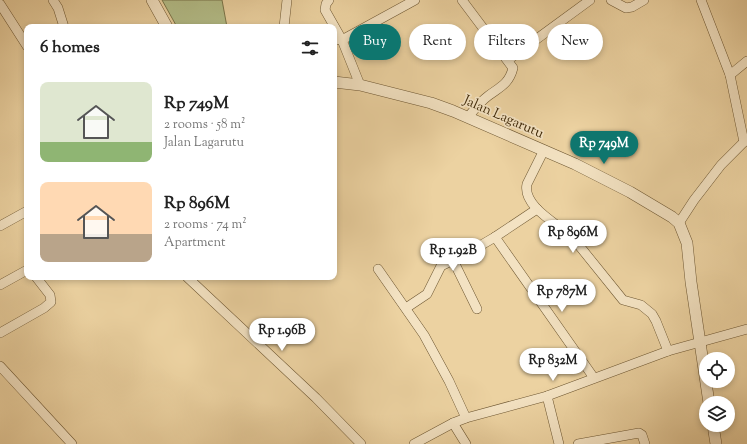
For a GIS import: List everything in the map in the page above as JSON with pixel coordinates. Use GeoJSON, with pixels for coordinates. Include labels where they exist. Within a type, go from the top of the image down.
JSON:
{"type":"FeatureCollection","features":[{"type":"Feature","properties":{"kind":"street"},"geometry":{"type":"LineString","coordinates":[[53,0],[58,8],[63,24]]}},
{"type":"Feature","properties":{"kind":"street"},"geometry":{"type":"LineString","coordinates":[[152,0],[164,24]]}},
{"type":"Feature","properties":{"kind":"street"},"geometry":{"type":"LineString","coordinates":[[284,24],[287,0]]}},
{"type":"Feature","properties":{"kind":"street"},"geometry":{"type":"LineString","coordinates":[[329,0],[326,4],[325,10],[331,24]]}},
{"type":"Feature","properties":{"kind":"street"},"geometry":{"type":"LineString","coordinates":[[360,85],[338,39],[415,0]]}},
{"type":"Feature","properties":{"kind":"street"},"geometry":{"type":"LineString","coordinates":[[462,0],[480,24]]}},
{"type":"Feature","properties":{"kind":"street"},"geometry":{"type":"LineString","coordinates":[[539,37],[590,0]]}},
{"type":"Feature","properties":{"kind":"street"},"geometry":{"type":"LineString","coordinates":[[611,0],[626,8],[632,7],[644,0]]}},
{"type":"Feature","properties":{"kind":"street"},"geometry":{"type":"LineString","coordinates":[[679,224],[694,200],[721,165],[746,143],[730,75],[701,0]]}},
{"type":"Feature","properties":{"kind":"street"},"geometry":{"type":"LineString","coordinates":[[0,4],[24,41]]}},
{"type":"Feature","properties":{"kind":"street"},"geometry":{"type":"LineString","coordinates":[[468,117],[484,100],[499,89],[510,77],[513,68],[508,60]]}},
{"type":"Feature","properties":{"kind":"street"},"geometry":{"type":"LineString","coordinates":[[730,75],[747,61]]}},
{"type":"Feature","properties":{"kind":"street","name":"Jalan Lagarutu"},"geometry":{"type":"LineString","coordinates":[[337,82],[360,85],[431,103],[468,117],[544,150],[609,181],[672,217],[679,224],[685,235],[687,243],[691,282],[708,396]]}},
{"type":"Feature","properties":{"kind":"street"},"geometry":{"type":"LineString","coordinates":[[544,150],[526,188],[536,209],[573,238],[623,300],[641,304],[652,314],[668,351]]}},
{"type":"Feature","properties":{"kind":"street"},"geometry":{"type":"LineString","coordinates":[[406,308],[427,294],[441,266],[495,237],[536,209]]}},
{"type":"Feature","properties":{"kind":"street"},"geometry":{"type":"LineString","coordinates":[[0,226],[24,213]]}},
{"type":"Feature","properties":{"kind":"street"},"geometry":{"type":"LineString","coordinates":[[495,237],[594,378]]}},
{"type":"Feature","properties":{"kind":"street"},"geometry":{"type":"LineString","coordinates":[[453,260],[477,309]]}},
{"type":"Feature","properties":{"kind":"street"},"geometry":{"type":"LineString","coordinates":[[378,269],[424,335],[449,381],[466,418]]}},
{"type":"Feature","properties":{"kind":"street"},"geometry":{"type":"LineString","coordinates":[[0,285],[24,272]]}},
{"type":"Feature","properties":{"kind":"street"},"geometry":{"type":"LineString","coordinates":[[0,333],[44,308],[51,302],[50,295],[38,280]]}},
{"type":"Feature","properties":{"kind":"street"},"geometry":{"type":"LineString","coordinates":[[190,280],[316,398],[361,444]]}},
{"type":"Feature","properties":{"kind":"street"},"geometry":{"type":"LineString","coordinates":[[414,444],[453,423],[466,418],[547,396],[668,351],[747,329]]}},
{"type":"Feature","properties":{"kind":"street"},"geometry":{"type":"LineString","coordinates":[[0,366],[69,444]]}},
{"type":"Feature","properties":{"kind":"street"},"geometry":{"type":"LineString","coordinates":[[547,396],[559,444]]}},
{"type":"Feature","properties":{"kind":"street"},"geometry":{"type":"LineString","coordinates":[[453,423],[466,444]]}},
{"type":"Feature","properties":{"kind":"street"},"geometry":{"type":"LineString","coordinates":[[578,444],[639,432],[642,435],[645,444]]}},
{"type":"Feature","properties":{"kind":"street"},"geometry":{"type":"LineString","coordinates":[[714,432],[716,444]]}},
{"type":"Feature","properties":{"kind":"green space"},"geometry":{"type":"Polygon","coordinates":[[[162,0],[222,0],[226,24],[175,24],[162,0]]]}}]}
